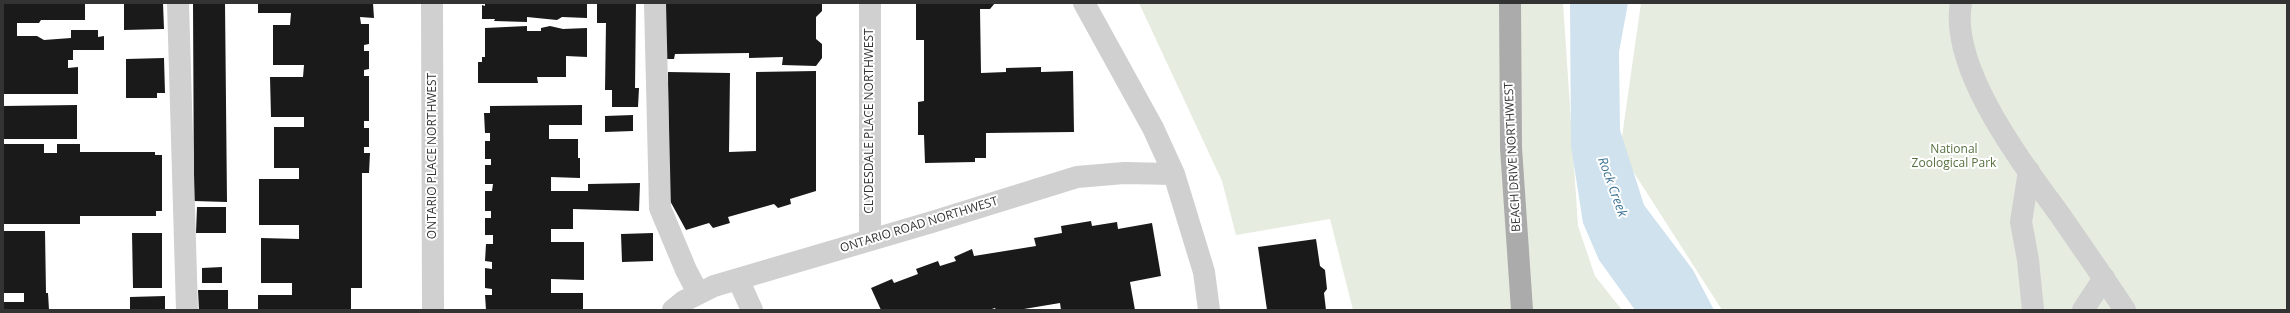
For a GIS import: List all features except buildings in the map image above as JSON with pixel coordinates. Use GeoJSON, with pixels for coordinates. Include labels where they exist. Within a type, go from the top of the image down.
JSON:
{"type":"FeatureCollection","features":[{"type":"Feature","properties":{"kind":"main road","name":"BEACH DRIVE NORTHWEST"},"geometry":{"type":"LineString","coordinates":[[1510,3],[1511,148],[1522,310]]}},
{"type":"Feature","properties":{"kind":"street"},"geometry":{"type":"LineString","coordinates":[[178,3],[187,310]]}},
{"type":"Feature","properties":{"kind":"street","name":"ONTARIO PLACE NORTHWEST"},"geometry":{"type":"LineString","coordinates":[[432,3],[433,310]]}},
{"type":"Feature","properties":{"kind":"street"},"geometry":{"type":"LineString","coordinates":[[655,3],[660,208],[686,270],[698,293]]}},
{"type":"Feature","properties":{"kind":"street","name":"CLYDESDALE PLACE NORTHWEST"},"geometry":{"type":"LineString","coordinates":[[870,3],[870,240]]}},
{"type":"Feature","properties":{"kind":"street"},"geometry":{"type":"LineString","coordinates":[[1084,3],[1153,128],[1174,174],[1204,272],[1209,310]]}},
{"type":"Feature","properties":{"kind":"street"},"geometry":{"type":"LineString","coordinates":[[1960,3],[1958,15],[1966,55],[2000,127],[2125,310]]}},
{"type":"Feature","properties":{"kind":"street"},"geometry":{"type":"LineString","coordinates":[[2029,171],[2020,222],[2028,260],[2033,310]]}},
{"type":"Feature","properties":{"kind":"street","name":"ONTARIO ROAD NORTHWEST"},"geometry":{"type":"LineString","coordinates":[[673,310],[698,293],[738,279],[1076,177],[1124,173],[1174,174]]}},
{"type":"Feature","properties":{"kind":"street"},"geometry":{"type":"LineString","coordinates":[[2083,310],[2104,278]]}},
{"type":"Feature","properties":{"kind":"street"},"geometry":{"type":"LineString","coordinates":[[738,279],[752,310]]}},
{"type":"Feature","properties":{"kind":"green space"},"geometry":{"type":"Polygon","coordinates":[[[1139,3],[1563,3],[1578,226],[1595,276],[1622,310],[1353,310],[1330,219],[1236,235],[1222,181],[1139,3]]]}},
{"type":"Feature","properties":{"kind":"green space","name":"National Zoological Park"},"geometry":{"type":"Polygon","coordinates":[[[1641,3],[2287,3],[2287,310],[1722,310],[1620,151],[1641,3]]]}},
{"type":"Feature","properties":{"kind":"water","name":"Rock Creek"},"geometry":{"type":"Polygon","coordinates":[[[1570,3],[1628,3],[1619,52],[1620,130],[1644,205],[1693,270],[1714,310],[1635,310],[1599,260],[1583,223],[1571,146],[1570,3]]]}}]}
